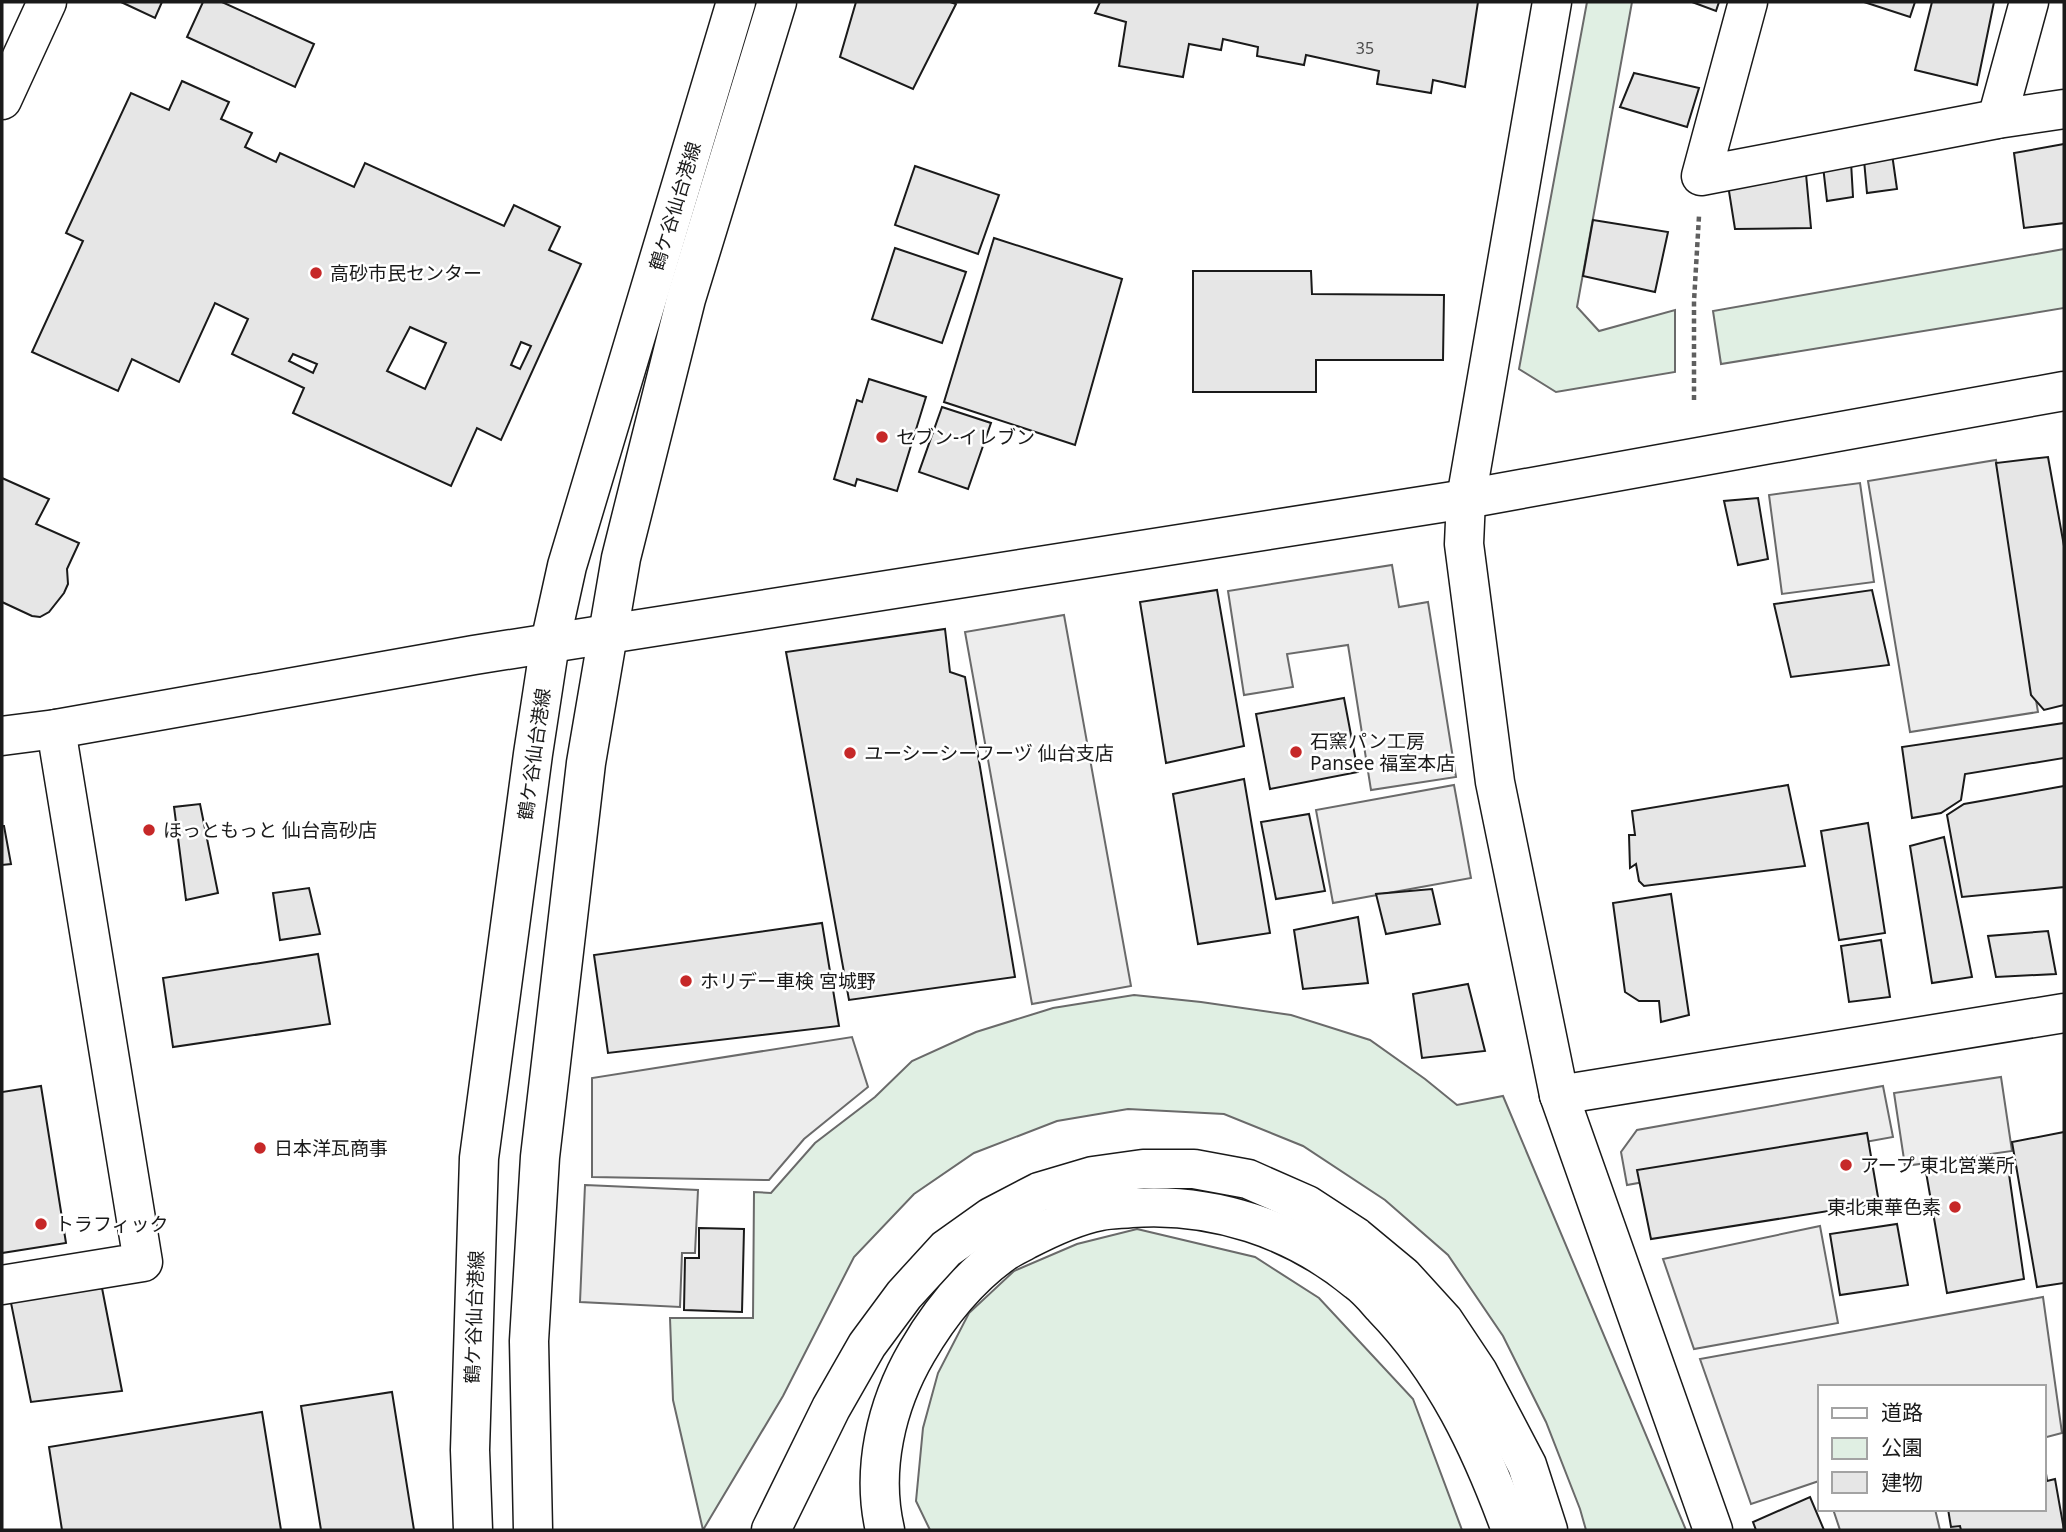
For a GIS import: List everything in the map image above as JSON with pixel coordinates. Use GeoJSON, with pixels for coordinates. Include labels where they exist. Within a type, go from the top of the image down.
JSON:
{"type":"FeatureCollection","features":[{"type":"Feature","properties":{"kind":"main road"},"geometry":{"type":"LineString","coordinates":[[2,100],[47,2]]}},
{"type":"Feature","properties":{"kind":"main road","name":"鶴ケ谷仙台港線"},"geometry":{"type":"LineString","coordinates":[[473,1530],[470,1450],[479,1158],[550,643],[566,566],[736,2]]}},
{"type":"Feature","properties":{"kind":"main road","name":"鶴ケ谷仙台港線"},"geometry":{"type":"LineString","coordinates":[[533,1530],[529,1341],[540,1157],[586,763],[621,558],[686,299],[777,2]]}},
{"type":"Feature","properties":{"kind":"main road"},"geometry":{"type":"LineString","coordinates":[[1552,2],[1466,499],[1464,544],[1495,782],[1559,1095],[1713,1530]]}},
{"type":"Feature","properties":{"kind":"main road"},"geometry":{"type":"LineString","coordinates":[[1748,2],[1701,176],[1997,119],[2064,109]]}},
{"type":"Feature","properties":{"kind":"main road"},"geometry":{"type":"LineString","coordinates":[[1997,119],[2029,2]]}},
{"type":"Feature","properties":{"kind":"main road"},"geometry":{"type":"LineString","coordinates":[[2,736],[56,729],[607,633],[1466,499],[2064,391]]}},
{"type":"Feature","properties":{"kind":"main road"},"geometry":{"type":"LineString","coordinates":[[2,1285],[143,1262],[56,729]]}},
{"type":"Feature","properties":{"kind":"main road"},"geometry":{"type":"LineString","coordinates":[[1559,1095],[2064,1013]]}},
{"type":"Feature","properties":{"kind":"main road"},"geometry":{"type":"LineString","coordinates":[[771,1530],[831,1408],[867,1345],[904,1295],[946,1249],[991,1217],[1039,1192],[1093,1175],[1143,1169],[1194,1169],[1248,1179],[1307,1205],[1356,1237],[1404,1276],[1444,1321],[1478,1372],[1527,1465],[1548,1530]]}},
{"type":"Feature","properties":{"kind":"main road"},"geometry":{"type":"LineString","coordinates":[[885,1530],[881,1512],[881,1455],[891,1408],[910,1364],[934,1324],[964,1287],[1003,1253],[1051,1227],[1100,1210],[1155,1206],[1209,1211],[1264,1226],[1312,1250],[1358,1281],[1430,1362],[1463,1418],[1491,1476],[1511,1530]]}},
{"type":"Feature","properties":{"kind":"path"},"geometry":{"type":"LineString","coordinates":[[1694,400],[1694,300],[1701,176]]}},
{"type":"Feature","properties":{"kind":"green space"},"geometry":{"type":"Polygon","coordinates":[[[1587,2],[1632,2],[1577,307],[1599,331],[1675,310],[1675,372],[1556,392],[1519,369],[1587,2]]]}},
{"type":"Feature","properties":{"kind":"green space"},"geometry":{"type":"Polygon","coordinates":[[[2064,249],[2064,308],[1721,364],[1713,311],[2064,249]]]}},
{"type":"Feature","properties":{"kind":"green space"},"geometry":{"type":"Polygon","coordinates":[[[1134,995],[1291,1015],[1370,1040],[1457,1105],[1503,1096],[1686,1530],[1586,1530],[1546,1422],[1503,1336],[1448,1255],[1385,1200],[1303,1146],[1224,1114],[1128,1109],[1057,1121],[974,1153],[914,1194],[854,1257],[783,1396],[703,1530],[673,1400],[670,1318],[753,1318],[754,1192],[771,1193],[815,1143],[875,1097],[912,1061],[976,1032],[1053,1008],[1134,995]]]}},
{"type":"Feature","properties":{"kind":"green space"},"geometry":{"type":"Polygon","coordinates":[[[1137,1229],[1255,1257],[1319,1298],[1413,1399],[1462,1530],[930,1530],[916,1501],[923,1428],[938,1373],[969,1313],[1014,1271],[1077,1244],[1137,1229]]]}},
{"type":"Feature","properties":{"kind":"shaded area"},"geometry":{"type":"Polygon","coordinates":[[[1996,460],[2038,712],[1910,732],[1868,481],[1996,460]]]}},
{"type":"Feature","properties":{"kind":"shaded area"},"geometry":{"type":"Polygon","coordinates":[[[1860,483],[1874,582],[1782,594],[1769,495],[1860,483]]]}},
{"type":"Feature","properties":{"kind":"shaded area"},"geometry":{"type":"Polygon","coordinates":[[[1392,565],[1399,607],[1428,602],[1456,777],[1371,790],[1348,645],[1287,654],[1293,687],[1244,695],[1228,591],[1392,565]]]}},
{"type":"Feature","properties":{"kind":"shaded area"},"geometry":{"type":"Polygon","coordinates":[[[1064,615],[1131,986],[1032,1004],[965,632],[1064,615]]]}},
{"type":"Feature","properties":{"kind":"shaded area"},"geometry":{"type":"Polygon","coordinates":[[[1454,785],[1471,878],[1333,903],[1316,810],[1454,785]]]}},
{"type":"Feature","properties":{"kind":"shaded area"},"geometry":{"type":"Polygon","coordinates":[[[852,1037],[868,1087],[804,1139],[769,1180],[592,1177],[592,1078],[852,1037]]]}},
{"type":"Feature","properties":{"kind":"shaded area"},"geometry":{"type":"Polygon","coordinates":[[[2001,1077],[2012,1151],[1905,1166],[1894,1093],[2001,1077]]]}},
{"type":"Feature","properties":{"kind":"shaded area"},"geometry":{"type":"Polygon","coordinates":[[[1883,1086],[1893,1137],[1627,1185],[1621,1152],[1637,1130],[1883,1086]]]}},
{"type":"Feature","properties":{"kind":"shaded area"},"geometry":{"type":"Polygon","coordinates":[[[585,1185],[698,1190],[695,1253],[682,1253],[680,1307],[580,1302],[585,1185]]]}},
{"type":"Feature","properties":{"kind":"shaded area"},"geometry":{"type":"Polygon","coordinates":[[[1820,1226],[1838,1323],[1694,1349],[1663,1259],[1820,1226]]]}},
{"type":"Feature","properties":{"kind":"shaded area"},"geometry":{"type":"Polygon","coordinates":[[[2043,1297],[2062,1433],[2045,1437],[2045,1385],[1818,1385],[1818,1481],[1751,1504],[1700,1359],[2043,1297]]]}},
{"type":"Feature","properties":{"kind":"shaded area"},"geometry":{"type":"Polygon","coordinates":[[[1834,1511],[1935,1511],[1940,1530],[1840,1530],[1834,1511]]]}},
{"type":"Feature","properties":{"kind":"building"},"geometry":{"type":"Polygon","coordinates":[[[121,2],[162,2],[155,18],[121,2]]]}},
{"type":"Feature","properties":{"kind":"building"},"geometry":{"type":"Polygon","coordinates":[[[203,2],[222,2],[314,44],[295,87],[187,37],[203,2]]]}},
{"type":"Feature","properties":{"kind":"building"},"geometry":{"type":"Polygon","coordinates":[[[856,2],[956,4],[913,89],[840,57],[856,2]]]}},
{"type":"Feature","properties":{"kind":"building"},"geometry":{"type":"Polygon","coordinates":[[[1100,2],[1478,2],[1465,87],[1433,80],[1431,93],[1377,84],[1379,71],[1306,55],[1304,65],[1257,56],[1258,47],[1223,39],[1221,50],[1189,44],[1183,77],[1119,66],[1126,22],[1095,13],[1100,2]]]}},
{"type":"Feature","properties":{"kind":"building"},"geometry":{"type":"Polygon","coordinates":[[[1692,2],[1719,2],[1716,11],[1692,2]]]}},
{"type":"Feature","properties":{"kind":"building"},"geometry":{"type":"Polygon","coordinates":[[[1864,2],[1915,2],[1910,17],[1864,2]]]}},
{"type":"Feature","properties":{"kind":"building"},"geometry":{"type":"Polygon","coordinates":[[[1932,2],[1994,2],[1977,85],[1915,70],[1932,2]]]}},
{"type":"Feature","properties":{"kind":"building"},"geometry":{"type":"Polygon","coordinates":[[[1634,73],[1699,88],[1687,127],[1620,107],[1634,73]]]}},
{"type":"Feature","properties":{"kind":"building"},"geometry":{"type":"Polygon","coordinates":[[[182,81],[229,102],[221,119],[252,133],[245,147],[276,162],[280,153],[354,187],[365,163],[504,226],[514,205],[560,227],[549,250],[581,264],[501,440],[477,428],[451,486],[293,413],[304,388],[232,354],[248,319],[215,303],[179,382],[132,359],[118,391],[32,352],[83,241],[66,233],[131,93],[169,110],[182,81]],[[410,327],[387,371],[425,389],[446,343],[410,327]],[[521,342],[511,365],[520,369],[531,346],[521,342]],[[293,354],[289,361],[313,373],[317,364],[293,354]]]}},
{"type":"Feature","properties":{"kind":"building"},"geometry":{"type":"Polygon","coordinates":[[[2064,144],[2064,223],[2024,228],[2014,153],[2064,144]]]}},
{"type":"Feature","properties":{"kind":"building"},"geometry":{"type":"Polygon","coordinates":[[[1892,154],[1897,189],[1867,193],[1864,160],[1892,154]]]}},
{"type":"Feature","properties":{"kind":"building"},"geometry":{"type":"Polygon","coordinates":[[[1851,162],[1853,197],[1827,201],[1823,166],[1851,162]]]}},
{"type":"Feature","properties":{"kind":"building"},"geometry":{"type":"Polygon","coordinates":[[[915,166],[999,195],[978,254],[895,225],[915,166]]]}},
{"type":"Feature","properties":{"kind":"building"},"geometry":{"type":"Polygon","coordinates":[[[1806,174],[1811,228],[1735,229],[1728,185],[1806,174]]]}},
{"type":"Feature","properties":{"kind":"building"},"geometry":{"type":"Polygon","coordinates":[[[1593,220],[1668,232],[1655,292],[1583,276],[1593,220]]]}},
{"type":"Feature","properties":{"kind":"building"},"geometry":{"type":"Polygon","coordinates":[[[994,238],[1122,279],[1075,445],[944,402],[994,238]]]}},
{"type":"Feature","properties":{"kind":"building"},"geometry":{"type":"Polygon","coordinates":[[[895,248],[966,272],[942,343],[872,319],[895,248]]]}},
{"type":"Feature","properties":{"kind":"building"},"geometry":{"type":"Polygon","coordinates":[[[1193,271],[1311,271],[1312,294],[1444,295],[1443,360],[1316,360],[1316,392],[1193,392],[1193,271]]]}},
{"type":"Feature","properties":{"kind":"building"},"geometry":{"type":"Polygon","coordinates":[[[869,379],[926,397],[897,491],[857,479],[855,486],[834,479],[857,400],[862,402],[869,379]]]}},
{"type":"Feature","properties":{"kind":"building"},"geometry":{"type":"Polygon","coordinates":[[[942,407],[991,423],[968,489],[919,472],[942,407]]]}},
{"type":"Feature","properties":{"kind":"building"},"geometry":{"type":"Polygon","coordinates":[[[2048,457],[2064,546],[2064,705],[2044,710],[2031,695],[1996,463],[2048,457]]]}},
{"type":"Feature","properties":{"kind":"building"},"geometry":{"type":"Polygon","coordinates":[[[2,478],[49,499],[36,524],[79,543],[67,569],[68,584],[64,593],[49,612],[40,617],[2,602],[2,478]]]}},
{"type":"Feature","properties":{"kind":"building"},"geometry":{"type":"Polygon","coordinates":[[[1758,498],[1768,559],[1738,565],[1724,501],[1758,498]]]}},
{"type":"Feature","properties":{"kind":"building"},"geometry":{"type":"Polygon","coordinates":[[[1217,590],[1244,746],[1166,763],[1140,602],[1217,590]]]}},
{"type":"Feature","properties":{"kind":"building"},"geometry":{"type":"Polygon","coordinates":[[[1872,590],[1889,665],[1791,677],[1774,604],[1872,590]]]}},
{"type":"Feature","properties":{"kind":"building"},"geometry":{"type":"Polygon","coordinates":[[[945,629],[950,672],[965,677],[1015,977],[849,1000],[786,652],[945,629]]]}},
{"type":"Feature","properties":{"kind":"building"},"geometry":{"type":"Polygon","coordinates":[[[1344,698],[1358,772],[1270,789],[1256,714],[1344,698]]]}},
{"type":"Feature","properties":{"kind":"building"},"geometry":{"type":"Polygon","coordinates":[[[2064,723],[2064,758],[1965,774],[1961,800],[1941,813],[1912,818],[1902,747],[2064,723]]]}},
{"type":"Feature","properties":{"kind":"building"},"geometry":{"type":"Polygon","coordinates":[[[1244,779],[1270,933],[1198,944],[1173,794],[1244,779]]]}},
{"type":"Feature","properties":{"kind":"building"},"geometry":{"type":"Polygon","coordinates":[[[1788,785],[1805,866],[1644,886],[1639,881],[1636,864],[1630,868],[1629,835],[1635,835],[1632,811],[1788,785]]]}},
{"type":"Feature","properties":{"kind":"building"},"geometry":{"type":"Polygon","coordinates":[[[2064,786],[2064,887],[1962,897],[1947,815],[1964,804],[2064,786]]]}},
{"type":"Feature","properties":{"kind":"building"},"geometry":{"type":"Polygon","coordinates":[[[200,804],[218,893],[186,900],[174,807],[200,804]]]}},
{"type":"Feature","properties":{"kind":"building"},"geometry":{"type":"Polygon","coordinates":[[[1309,814],[1325,891],[1276,899],[1261,822],[1309,814]]]}},
{"type":"Feature","properties":{"kind":"building"},"geometry":{"type":"Polygon","coordinates":[[[1868,823],[1885,933],[1839,940],[1821,831],[1868,823]]]}},
{"type":"Feature","properties":{"kind":"building"},"geometry":{"type":"Polygon","coordinates":[[[4,826],[11,864],[2,865],[4,826]]]}},
{"type":"Feature","properties":{"kind":"building"},"geometry":{"type":"Polygon","coordinates":[[[1944,837],[1972,977],[1932,983],[1910,846],[1944,837]]]}},
{"type":"Feature","properties":{"kind":"building"},"geometry":{"type":"Polygon","coordinates":[[[309,888],[320,934],[280,940],[273,893],[309,888]]]}},
{"type":"Feature","properties":{"kind":"building"},"geometry":{"type":"Polygon","coordinates":[[[1432,889],[1440,924],[1386,934],[1376,894],[1432,889]]]}},
{"type":"Feature","properties":{"kind":"building"},"geometry":{"type":"Polygon","coordinates":[[[1671,894],[1689,1015],[1661,1022],[1659,1001],[1639,1001],[1625,992],[1613,903],[1671,894]]]}},
{"type":"Feature","properties":{"kind":"building"},"geometry":{"type":"Polygon","coordinates":[[[1358,917],[1368,983],[1303,989],[1294,930],[1358,917]]]}},
{"type":"Feature","properties":{"kind":"building"},"geometry":{"type":"Polygon","coordinates":[[[822,923],[839,1026],[608,1053],[594,955],[822,923]]]}},
{"type":"Feature","properties":{"kind":"building"},"geometry":{"type":"Polygon","coordinates":[[[2048,931],[2056,974],[1996,977],[1988,936],[2048,931]]]}},
{"type":"Feature","properties":{"kind":"building"},"geometry":{"type":"Polygon","coordinates":[[[1881,940],[1890,997],[1849,1002],[1841,946],[1881,940]]]}},
{"type":"Feature","properties":{"kind":"building"},"geometry":{"type":"Polygon","coordinates":[[[318,954],[330,1024],[173,1047],[163,978],[318,954]]]}},
{"type":"Feature","properties":{"kind":"building"},"geometry":{"type":"Polygon","coordinates":[[[1468,984],[1485,1051],[1422,1058],[1413,994],[1468,984]]]}},
{"type":"Feature","properties":{"kind":"building"},"geometry":{"type":"Polygon","coordinates":[[[41,1086],[66,1243],[2,1253],[2,1092],[41,1086]]]}},
{"type":"Feature","properties":{"kind":"building"},"geometry":{"type":"Polygon","coordinates":[[[2064,1132],[2064,1283],[2037,1287],[2012,1142],[2064,1132]]]}},
{"type":"Feature","properties":{"kind":"building"},"geometry":{"type":"Polygon","coordinates":[[[1867,1133],[1879,1203],[1651,1239],[1637,1170],[1867,1133]]]}},
{"type":"Feature","properties":{"kind":"building"},"geometry":{"type":"Polygon","coordinates":[[[2007,1160],[2024,1279],[1947,1293],[1926,1172],[2007,1160]]]}},
{"type":"Feature","properties":{"kind":"building"},"geometry":{"type":"Polygon","coordinates":[[[1897,1224],[1908,1285],[1840,1295],[1830,1234],[1897,1224]]]}},
{"type":"Feature","properties":{"kind":"building"},"geometry":{"type":"Polygon","coordinates":[[[699,1228],[744,1229],[742,1312],[684,1310],[685,1258],[699,1258],[699,1228]]]}},
{"type":"Feature","properties":{"kind":"building"},"geometry":{"type":"Polygon","coordinates":[[[102,1288],[122,1391],[31,1402],[9,1293],[102,1288]]]}},
{"type":"Feature","properties":{"kind":"building"},"geometry":{"type":"Polygon","coordinates":[[[392,1392],[414,1530],[321,1530],[301,1406],[392,1392]]]}},
{"type":"Feature","properties":{"kind":"building"},"geometry":{"type":"Polygon","coordinates":[[[262,1412],[281,1530],[62,1530],[49,1447],[262,1412]]]}},
{"type":"Feature","properties":{"kind":"building"},"geometry":{"type":"Polygon","coordinates":[[[2045,1466],[2047,1481],[2055,1479],[2064,1530],[1961,1530],[1960,1526],[1951,1527],[1948,1511],[2045,1511],[2045,1466]]]}},
{"type":"Feature","properties":{"kind":"building"},"geometry":{"type":"Polygon","coordinates":[[[1810,1497],[1824,1530],[1756,1530],[1753,1522],[1810,1497]]]}},
{"type":"Feature","properties":{"kind":"place","name":"高砂市民センター"},"geometry":{"type":"Point","coordinates":[316,273]}},
{"type":"Feature","properties":{"kind":"place","name":"セブン-イレブン"},"geometry":{"type":"Point","coordinates":[882,437]}},
{"type":"Feature","properties":{"kind":"place","name":"石窯パン工房 Pansee 福室本店"},"geometry":{"type":"Point","coordinates":[1296,752]}},
{"type":"Feature","properties":{"kind":"place","name":"ユーシーシーフーヅ 仙台支店"},"geometry":{"type":"Point","coordinates":[850,753]}},
{"type":"Feature","properties":{"kind":"place","name":"ほっともっと 仙台高砂店"},"geometry":{"type":"Point","coordinates":[149,830]}},
{"type":"Feature","properties":{"kind":"place","name":"ホリデー車検 宮城野"},"geometry":{"type":"Point","coordinates":[686,981]}},
{"type":"Feature","properties":{"kind":"place","name":"日本洋瓦商事"},"geometry":{"type":"Point","coordinates":[260,1148]}},
{"type":"Feature","properties":{"kind":"place","name":"アープ 東北営業所"},"geometry":{"type":"Point","coordinates":[1846,1165]}},
{"type":"Feature","properties":{"kind":"place","name":"東北東華色素"},"geometry":{"type":"Point","coordinates":[1955,1207]}},
{"type":"Feature","properties":{"kind":"place","name":"トラフィック"},"geometry":{"type":"Point","coordinates":[41,1224]}}]}
